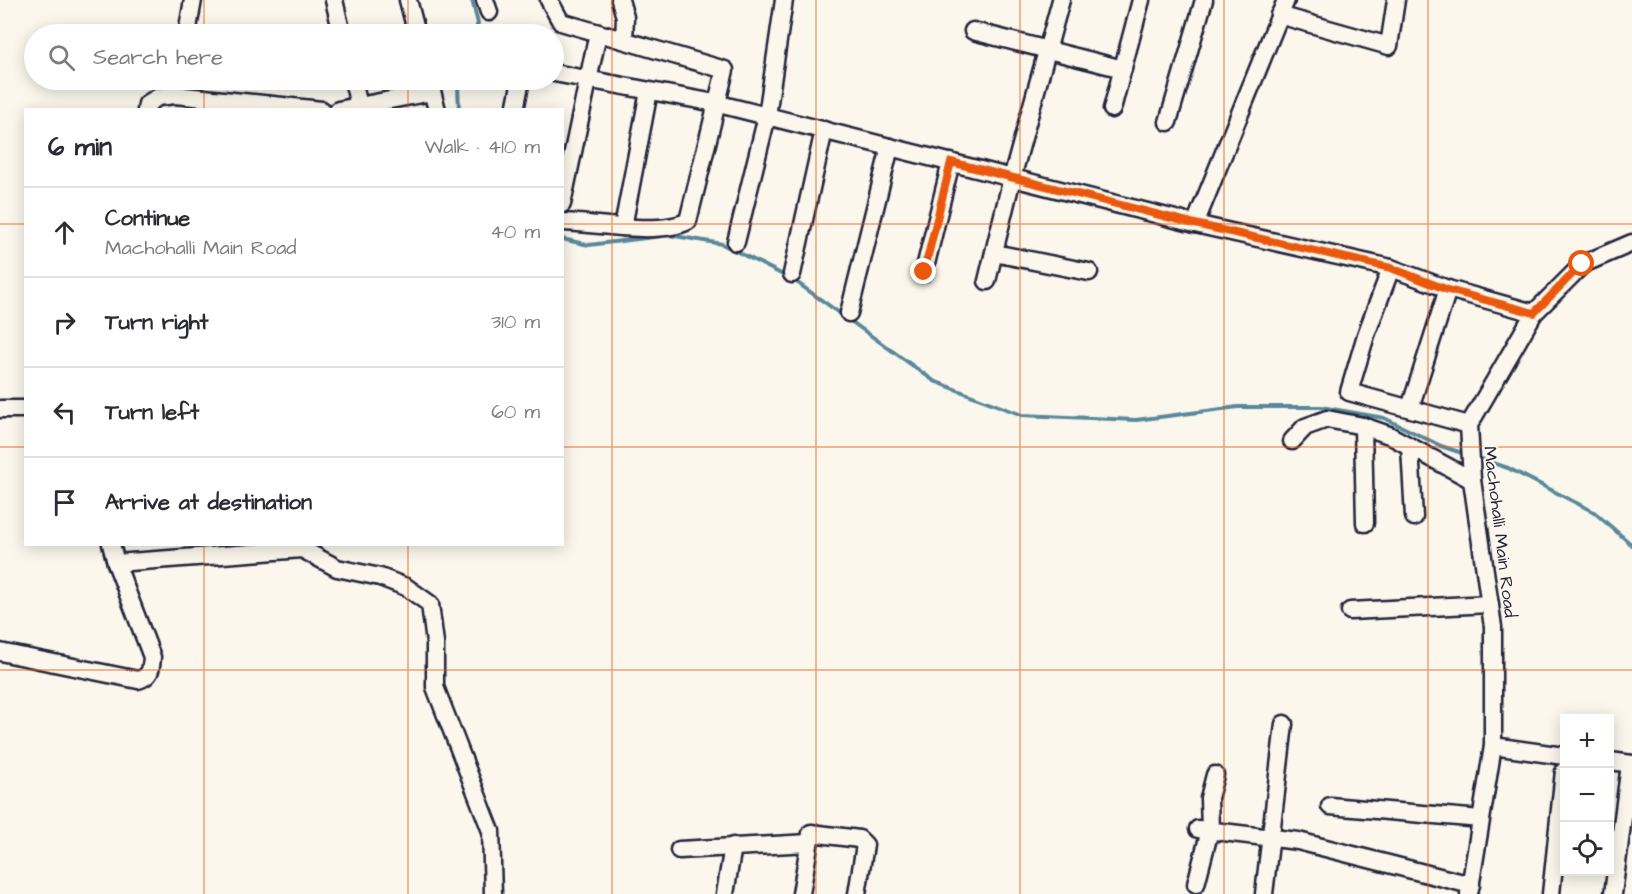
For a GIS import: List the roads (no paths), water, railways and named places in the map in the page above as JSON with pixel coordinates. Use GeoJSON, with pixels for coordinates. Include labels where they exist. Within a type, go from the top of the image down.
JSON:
{"type":"FeatureCollection","features":[{"type":"Feature","properties":{"kind":"street"},"geometry":{"type":"LineString","coordinates":[[189,24],[193,0]]}},
{"type":"Feature","properties":{"kind":"street"},"geometry":{"type":"LineString","coordinates":[[334,0],[340,24]]}},
{"type":"Feature","properties":{"kind":"street"},"geometry":{"type":"LineString","coordinates":[[408,0],[414,24]]}},
{"type":"Feature","properties":{"kind":"street"},"geometry":{"type":"LineString","coordinates":[[549,0],[561,22],[725,70],[715,103],[688,221],[678,226],[623,227],[564,222]]}},
{"type":"Feature","properties":{"kind":"street"},"geometry":{"type":"LineString","coordinates":[[620,0],[625,17],[624,40]]}},
{"type":"Feature","properties":{"kind":"street"},"geometry":{"type":"LineString","coordinates":[[736,242],[767,116],[784,0]]}},
{"type":"Feature","properties":{"kind":"street"},"geometry":{"type":"LineString","coordinates":[[987,282],[1011,178],[1061,0]]}},
{"type":"Feature","properties":{"kind":"street"},"geometry":{"type":"LineString","coordinates":[[1112,109],[1141,0]]}},
{"type":"Feature","properties":{"kind":"street"},"geometry":{"type":"LineString","coordinates":[[1168,122],[1204,0]]}},
{"type":"Feature","properties":{"kind":"street"},"geometry":{"type":"LineString","coordinates":[[1195,224],[1282,8],[1389,46],[1396,0]]}},
{"type":"Feature","properties":{"kind":"street"},"geometry":{"type":"LineString","coordinates":[[973,31],[1123,69]]}},
{"type":"Feature","properties":{"kind":"street"},"geometry":{"type":"LineString","coordinates":[[564,194],[598,33]]}},
{"type":"Feature","properties":{"kind":"street"},"geometry":{"type":"LineString","coordinates":[[564,76],[715,103],[1195,224],[1391,268],[1448,290],[1534,313]]}},
{"type":"Feature","properties":{"kind":"street"},"geometry":{"type":"LineString","coordinates":[[146,108],[147,104],[171,90]]}},
{"type":"Feature","properties":{"kind":"street"},"geometry":{"type":"LineString","coordinates":[[196,90],[309,108]]}},
{"type":"Feature","properties":{"kind":"street"},"geometry":{"type":"LineString","coordinates":[[358,90],[366,106],[418,90]]}},
{"type":"Feature","properties":{"kind":"street"},"geometry":{"type":"LineString","coordinates":[[432,90],[436,108]]}},
{"type":"Feature","properties":{"kind":"street"},"geometry":{"type":"LineString","coordinates":[[515,108],[519,90]]}},
{"type":"Feature","properties":{"kind":"street"},"geometry":{"type":"LineString","coordinates":[[623,227],[649,91]]}},
{"type":"Feature","properties":{"kind":"street"},"geometry":{"type":"LineString","coordinates":[[792,273],[824,130]]}},
{"type":"Feature","properties":{"kind":"street"},"geometry":{"type":"LineString","coordinates":[[849,314],[890,147]]}},
{"type":"Feature","properties":{"kind":"street"},"geometry":{"type":"LineString","coordinates":[[924,272],[951,162]]}},
{"type":"Feature","properties":{"kind":"street","name":"Machohalli Main Road"},"geometry":{"type":"LineString","coordinates":[[1470,890],[1493,746],[1493,627],[1472,480],[1468,429],[1534,313],[1582,264],[1632,243]]}},
{"type":"Feature","properties":{"kind":"street"},"geometry":{"type":"LineString","coordinates":[[994,253],[1089,272]]}},
{"type":"Feature","properties":{"kind":"street"},"geometry":{"type":"LineString","coordinates":[[1391,268],[1366,335],[1349,392],[1410,408],[1468,429]]}},
{"type":"Feature","properties":{"kind":"street"},"geometry":{"type":"LineString","coordinates":[[1410,408],[1448,290]]}},
{"type":"Feature","properties":{"kind":"street"},"geometry":{"type":"LineString","coordinates":[[0,409],[24,409]]}},
{"type":"Feature","properties":{"kind":"street"},"geometry":{"type":"LineString","coordinates":[[1292,441],[1305,427],[1327,419],[1363,426],[1410,447],[1472,480]]}},
{"type":"Feature","properties":{"kind":"street"},"geometry":{"type":"LineString","coordinates":[[1363,426],[1365,523]]}},
{"type":"Feature","properties":{"kind":"street"},"geometry":{"type":"LineString","coordinates":[[1410,447],[1414,517]]}},
{"type":"Feature","properties":{"kind":"street"},"geometry":{"type":"LineString","coordinates":[[0,652],[138,680],[145,678],[150,672],[152,657],[112,546]]}},
{"type":"Feature","properties":{"kind":"street"},"geometry":{"type":"LineString","coordinates":[[116,563],[302,549],[337,568],[380,577],[406,587],[430,604],[435,643],[435,687],[491,831],[493,894]]}},
{"type":"Feature","properties":{"kind":"street"},"geometry":{"type":"LineString","coordinates":[[1350,611],[1490,604]]}},
{"type":"Feature","properties":{"kind":"street"},"geometry":{"type":"LineString","coordinates":[[1264,894],[1284,724]]}},
{"type":"Feature","properties":{"kind":"street"},"geometry":{"type":"LineString","coordinates":[[1493,746],[1560,755]]}},
{"type":"Feature","properties":{"kind":"street"},"geometry":{"type":"LineString","coordinates":[[1613,894],[1631,764],[1614,762]]}},
{"type":"Feature","properties":{"kind":"street"},"geometry":{"type":"LineString","coordinates":[[1196,884],[1209,798],[1215,775]]}},
{"type":"Feature","properties":{"kind":"street"},"geometry":{"type":"LineString","coordinates":[[1330,806],[1481,819]]}},
{"type":"Feature","properties":{"kind":"street"},"geometry":{"type":"LineString","coordinates":[[1551,894],[1560,809]]}},
{"type":"Feature","properties":{"kind":"street"},"geometry":{"type":"LineString","coordinates":[[1204,829],[1272,837],[1470,890]]}},
{"type":"Feature","properties":{"kind":"street"},"geometry":{"type":"LineString","coordinates":[[801,894],[811,833],[859,839],[865,845],[856,894]]}},
{"type":"Feature","properties":{"kind":"street"},"geometry":{"type":"LineString","coordinates":[[679,850],[809,843]]}},
{"type":"Feature","properties":{"kind":"street"},"geometry":{"type":"LineString","coordinates":[[725,894],[733,846]]}},
{"type":"Feature","properties":{"kind":"waterway"},"geometry":{"type":"LineString","coordinates":[[472,0],[478,24]]}},
{"type":"Feature","properties":{"kind":"waterway"},"geometry":{"type":"LineString","coordinates":[[458,90],[459,108]]}},
{"type":"Feature","properties":{"kind":"waterway"},"geometry":{"type":"LineString","coordinates":[[669,235],[722,244],[795,281],[934,381],[1022,415],[1136,420],[1238,407],[1321,407],[1384,418],[1441,446],[1465,454]]}},
{"type":"Feature","properties":{"kind":"waterway"},"geometry":{"type":"LineString","coordinates":[[564,239],[589,245],[662,236]]}},
{"type":"Feature","properties":{"kind":"waterway"},"geometry":{"type":"LineString","coordinates":[[1475,457],[1508,468],[1594,512],[1632,545]]}}]}
